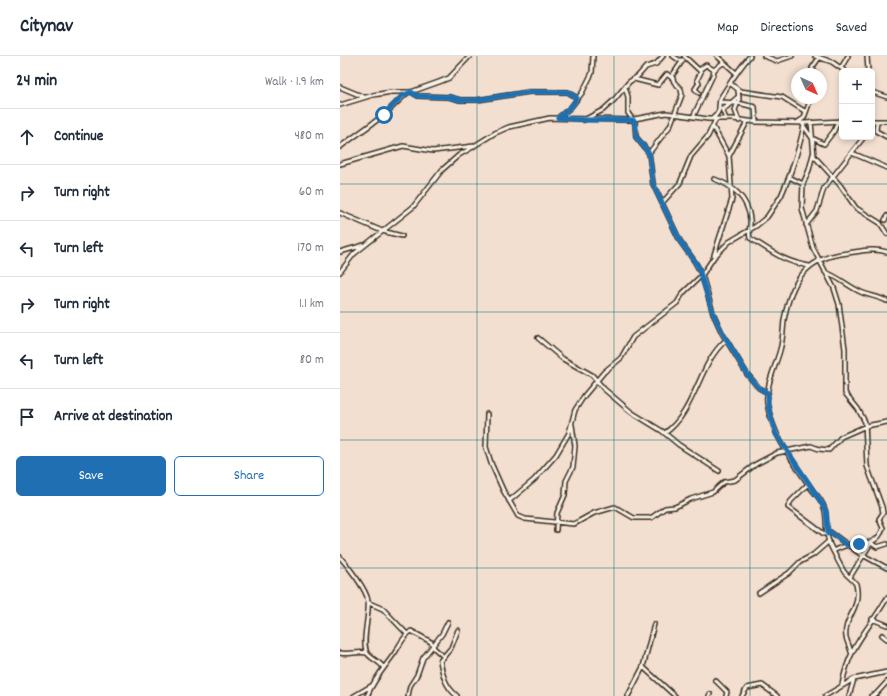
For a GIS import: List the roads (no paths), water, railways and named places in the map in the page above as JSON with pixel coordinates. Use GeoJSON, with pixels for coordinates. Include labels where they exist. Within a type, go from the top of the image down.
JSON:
{"type":"FeatureCollection","features":[{"type":"Feature","properties":{"kind":"street"},"geometry":{"type":"LineString","coordinates":[[340,105],[364,97],[392,92],[407,93],[449,78],[470,56]]}},
{"type":"Feature","properties":{"kind":"street"},"geometry":{"type":"LineString","coordinates":[[558,118],[571,107],[582,93],[592,72],[593,56]]}},
{"type":"Feature","properties":{"kind":"street"},"geometry":{"type":"LineString","coordinates":[[584,120],[603,110],[629,82],[646,67],[656,64],[663,56]]}},
{"type":"Feature","properties":{"kind":"street"},"geometry":{"type":"LineString","coordinates":[[673,56],[679,60],[684,58]]}},
{"type":"Feature","properties":{"kind":"street"},"geometry":{"type":"LineString","coordinates":[[717,56],[736,73]]}},
{"type":"Feature","properties":{"kind":"street"},"geometry":{"type":"LineString","coordinates":[[712,119],[717,115],[720,104],[736,73],[750,56]]}},
{"type":"Feature","properties":{"kind":"street"},"geometry":{"type":"LineString","coordinates":[[764,56],[777,61],[792,56]]}},
{"type":"Feature","properties":{"kind":"street"},"geometry":{"type":"LineString","coordinates":[[815,56],[840,68],[848,56]]}},
{"type":"Feature","properties":{"kind":"street"},"geometry":{"type":"LineString","coordinates":[[867,56],[868,68]]}},
{"type":"Feature","properties":{"kind":"street"},"geometry":{"type":"LineString","coordinates":[[672,78],[684,58]]}},
{"type":"Feature","properties":{"kind":"street"},"geometry":{"type":"LineString","coordinates":[[684,58],[700,70]]}},
{"type":"Feature","properties":{"kind":"street"},"geometry":{"type":"LineString","coordinates":[[812,68],[819,58]]}},
{"type":"Feature","properties":{"kind":"street"},"geometry":{"type":"LineString","coordinates":[[693,117],[714,70],[724,62]]}},
{"type":"Feature","properties":{"kind":"street"},"geometry":{"type":"LineString","coordinates":[[699,93],[695,89],[699,84],[697,78],[701,72],[700,70],[706,65],[714,70]]}},
{"type":"Feature","properties":{"kind":"street"},"geometry":{"type":"LineString","coordinates":[[634,79],[658,85],[667,74],[672,78],[682,92],[670,126],[649,153]]}},
{"type":"Feature","properties":{"kind":"street"},"geometry":{"type":"LineString","coordinates":[[731,84],[738,90],[782,97],[806,112]]}},
{"type":"Feature","properties":{"kind":"street"},"geometry":{"type":"LineString","coordinates":[[340,87],[364,97]]}},
{"type":"Feature","properties":{"kind":"street"},"geometry":{"type":"LineString","coordinates":[[625,87],[628,97],[628,113],[635,123],[636,137],[649,153],[653,184],[680,241],[702,275],[713,313],[726,340],[754,382],[768,393]]}},
{"type":"Feature","properties":{"kind":"street"},"geometry":{"type":"LineString","coordinates":[[738,90],[738,103],[735,110],[739,121]]}},
{"type":"Feature","properties":{"kind":"street"},"geometry":{"type":"LineString","coordinates":[[723,110],[743,91]]}},
{"type":"Feature","properties":{"kind":"street"},"geometry":{"type":"LineString","coordinates":[[411,92],[418,96],[449,97],[460,100],[477,100],[528,92],[568,92],[577,98]]}},
{"type":"Feature","properties":{"kind":"street"},"geometry":{"type":"LineString","coordinates":[[340,147],[384,115],[407,93]]}},
{"type":"Feature","properties":{"kind":"street"},"geometry":{"type":"LineString","coordinates":[[875,93],[887,97]]}},
{"type":"Feature","properties":{"kind":"street"},"geometry":{"type":"LineString","coordinates":[[720,104],[738,103],[755,107],[756,122]]}},
{"type":"Feature","properties":{"kind":"street"},"geometry":{"type":"LineString","coordinates":[[720,104],[726,119]]}},
{"type":"Feature","properties":{"kind":"street"},"geometry":{"type":"LineString","coordinates":[[798,123],[804,118],[809,104]]}},
{"type":"Feature","properties":{"kind":"street"},"geometry":{"type":"LineString","coordinates":[[340,272],[354,254],[413,207],[442,170],[459,155],[495,133],[510,127],[541,119],[633,120],[661,113],[747,122],[803,124],[812,122],[838,121],[834,130],[824,144],[812,138],[803,124]]}},
{"type":"Feature","properties":{"kind":"street"},"geometry":{"type":"LineString","coordinates":[[662,203],[680,183],[691,156],[708,136],[716,119]]}},
{"type":"Feature","properties":{"kind":"street"},"geometry":{"type":"LineString","coordinates":[[887,121],[877,121],[876,131],[887,137]]}},
{"type":"Feature","properties":{"kind":"street"},"geometry":{"type":"LineString","coordinates":[[729,156],[747,122]]}},
{"type":"Feature","properties":{"kind":"street"},"geometry":{"type":"LineString","coordinates":[[812,122],[813,154],[809,170],[803,184],[802,208],[818,261],[834,288],[839,304],[844,336],[845,393],[863,417],[866,426],[867,466],[883,513],[879,519],[883,524],[882,533],[871,543],[864,556],[857,563],[850,577]]}},
{"type":"Feature","properties":{"kind":"street"},"geometry":{"type":"LineString","coordinates":[[509,502],[534,480],[556,455],[569,434],[579,403],[597,381],[621,358],[633,337],[677,303],[683,293],[702,275],[714,257],[729,242],[763,221],[772,211],[781,196],[789,177],[793,160],[802,135],[803,124]]}},
{"type":"Feature","properties":{"kind":"street"},"geometry":{"type":"LineString","coordinates":[[713,127],[729,156],[732,200],[714,257]]}},
{"type":"Feature","properties":{"kind":"street"},"geometry":{"type":"LineString","coordinates":[[806,225],[817,211],[824,188],[846,163],[862,140]]}},
{"type":"Feature","properties":{"kind":"street"},"geometry":{"type":"LineString","coordinates":[[340,164],[402,146],[433,151],[474,146]]}},
{"type":"Feature","properties":{"kind":"street"},"geometry":{"type":"LineString","coordinates":[[852,153],[887,168]]}},
{"type":"Feature","properties":{"kind":"street"},"geometry":{"type":"LineString","coordinates":[[813,154],[856,208],[880,223],[887,234]]}},
{"type":"Feature","properties":{"kind":"street"},"geometry":{"type":"LineString","coordinates":[[789,177],[803,184]]}},
{"type":"Feature","properties":{"kind":"street"},"geometry":{"type":"LineString","coordinates":[[714,179],[731,186],[742,197],[750,220],[750,238],[774,255],[798,265],[809,266]]}},
{"type":"Feature","properties":{"kind":"street"},"geometry":{"type":"LineString","coordinates":[[340,213],[382,231],[402,236]]}},
{"type":"Feature","properties":{"kind":"street"},"geometry":{"type":"LineString","coordinates":[[885,220],[887,216]]}},
{"type":"Feature","properties":{"kind":"street"},"geometry":{"type":"LineString","coordinates":[[340,252],[368,243]]}},
{"type":"Feature","properties":{"kind":"street"},"geometry":{"type":"LineString","coordinates":[[851,652],[846,637],[846,629],[848,620],[856,606],[856,584],[844,572],[833,551],[829,541],[826,511],[820,498],[808,484],[776,434],[768,407],[768,393],[781,349],[784,319],[793,286],[809,266],[818,261],[842,253],[874,249],[887,252]]}},
{"type":"Feature","properties":{"kind":"street"},"geometry":{"type":"LineString","coordinates":[[825,272],[837,277],[863,293],[878,296],[887,301]]}},
{"type":"Feature","properties":{"kind":"street"},"geometry":{"type":"LineString","coordinates":[[538,338],[560,356],[589,373],[606,392],[631,412],[665,433],[679,445],[719,471]]}},
{"type":"Feature","properties":{"kind":"street"},"geometry":{"type":"LineString","coordinates":[[665,433],[678,421],[715,353],[726,340]]}},
{"type":"Feature","properties":{"kind":"street"},"geometry":{"type":"LineString","coordinates":[[487,414],[486,447],[494,470],[509,502],[518,516],[525,519],[557,521],[574,524],[594,513],[615,507],[634,518],[651,518],[665,508],[675,507],[691,499],[713,492],[724,482],[735,480],[756,464],[776,453],[810,446],[829,450],[840,437],[866,426],[887,422]]}},
{"type":"Feature","properties":{"kind":"street"},"geometry":{"type":"LineString","coordinates":[[556,530],[557,513],[565,495],[566,481],[573,467],[575,446],[572,421]]}},
{"type":"Feature","properties":{"kind":"street"},"geometry":{"type":"LineString","coordinates":[[808,484],[791,501],[788,507],[820,531],[828,534],[830,532],[864,556],[887,568]]}},
{"type":"Feature","properties":{"kind":"street"},"geometry":{"type":"LineString","coordinates":[[759,593],[789,573],[800,562],[813,555],[829,541]]}},
{"type":"Feature","properties":{"kind":"street"},"geometry":{"type":"LineString","coordinates":[[833,551],[847,545],[871,543],[877,547],[887,544]]}},
{"type":"Feature","properties":{"kind":"street"},"geometry":{"type":"LineString","coordinates":[[340,557],[367,594],[369,603],[365,642],[367,652]]}},
{"type":"Feature","properties":{"kind":"street"},"geometry":{"type":"LineString","coordinates":[[842,685],[845,668],[851,652],[887,598]]}},
{"type":"Feature","properties":{"kind":"street"},"geometry":{"type":"LineString","coordinates":[[369,603],[383,609],[407,634]]}},
{"type":"Feature","properties":{"kind":"street"},"geometry":{"type":"LineString","coordinates":[[872,619],[887,625]]}},
{"type":"Feature","properties":{"kind":"street"},"geometry":{"type":"LineString","coordinates":[[408,696],[410,686],[417,675],[423,658],[448,622]]}},
{"type":"Feature","properties":{"kind":"street"},"geometry":{"type":"LineString","coordinates":[[628,696],[643,667],[654,624]]}},
{"type":"Feature","properties":{"kind":"street"},"geometry":{"type":"LineString","coordinates":[[457,696],[450,690],[443,678],[440,661],[451,648],[458,630]]}},
{"type":"Feature","properties":{"kind":"street"},"geometry":{"type":"LineString","coordinates":[[367,696],[371,686],[395,652],[400,641],[411,631],[431,642],[444,657]]}},
{"type":"Feature","properties":{"kind":"street"},"geometry":{"type":"LineString","coordinates":[[882,635],[887,639]]}},
{"type":"Feature","properties":{"kind":"street"},"geometry":{"type":"LineString","coordinates":[[341,653],[359,651],[367,652],[383,667]]}},
{"type":"Feature","properties":{"kind":"street"},"geometry":{"type":"LineString","coordinates":[[643,667],[675,696]]}},
{"type":"Feature","properties":{"kind":"street"},"geometry":{"type":"LineString","coordinates":[[825,696],[854,679],[887,672]]}},
{"type":"Feature","properties":{"kind":"street"},"geometry":{"type":"LineString","coordinates":[[849,696],[854,679]]}},
{"type":"Feature","properties":{"kind":"street"},"geometry":{"type":"LineString","coordinates":[[715,680],[726,692],[726,696]]}},
{"type":"Feature","properties":{"kind":"street"},"geometry":{"type":"LineString","coordinates":[[871,696],[878,695],[887,682]]}},
{"type":"Feature","properties":{"kind":"street"},"geometry":{"type":"LineString","coordinates":[[742,696],[747,688],[762,685],[777,696]]}},
{"type":"Feature","properties":{"kind":"street"},"geometry":{"type":"LineString","coordinates":[[354,696],[371,686]]}}]}
